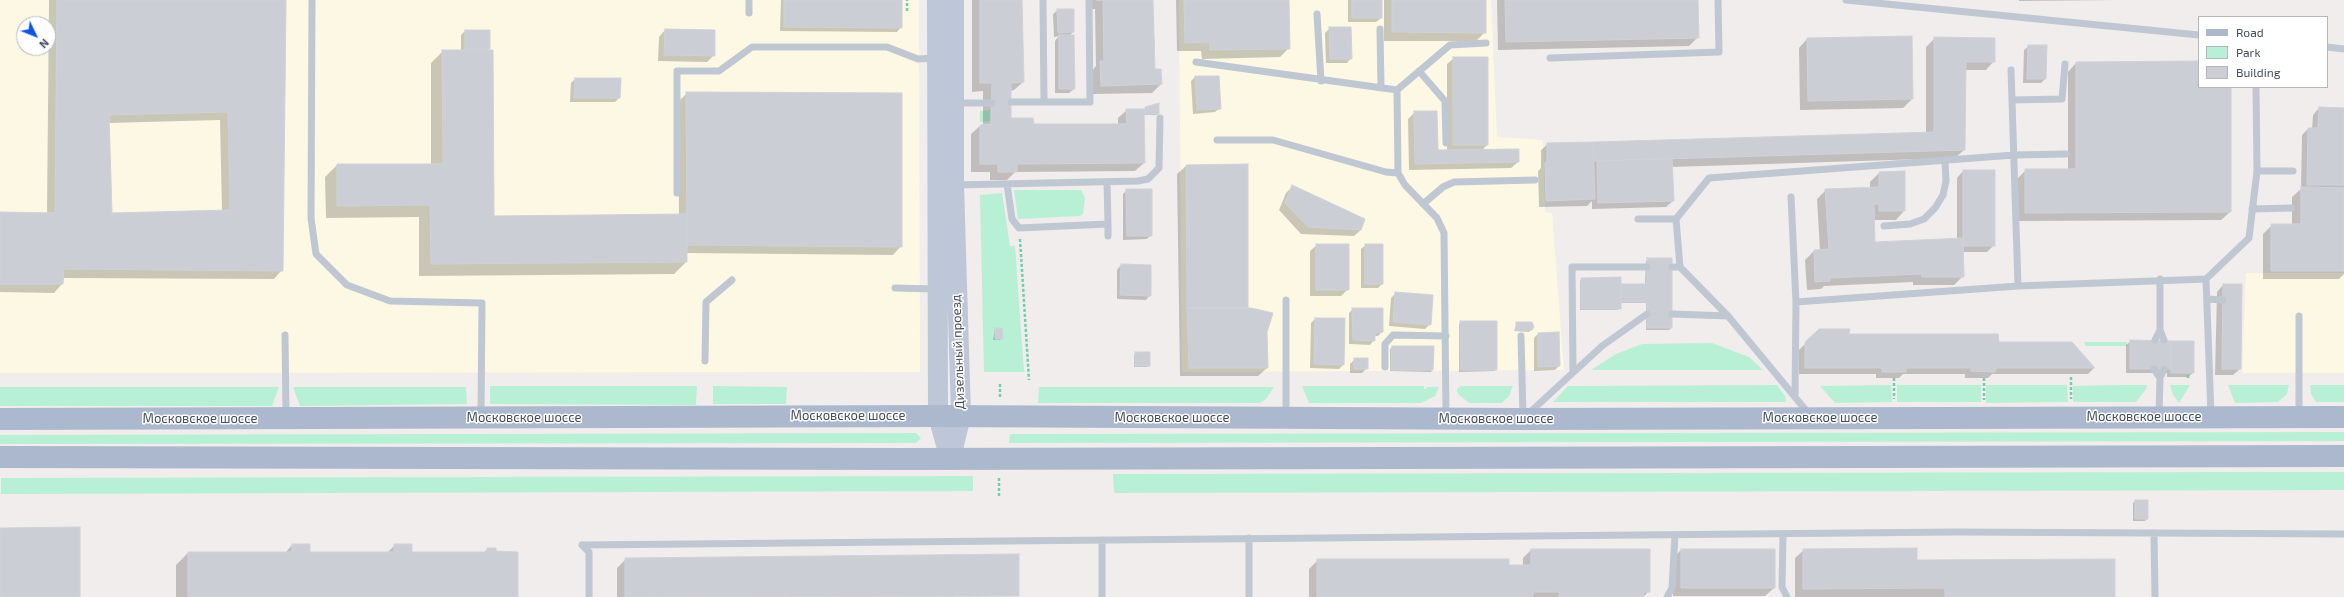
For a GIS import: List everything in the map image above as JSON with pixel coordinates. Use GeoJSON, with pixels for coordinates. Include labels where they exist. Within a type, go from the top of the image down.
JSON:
{"type":"FeatureCollection","features":[{"type":"Feature","properties":{"kind":"main road","name":"Московское шоссе"},"geometry":{"type":"LineString","coordinates":[[0,419],[938,416],[1523,419],[1812,417],[2344,417]]}},
{"type":"Feature","properties":{"kind":"main road"},"geometry":{"type":"LineString","coordinates":[[0,458],[950,459],[2344,456]]}},
{"type":"Feature","properties":{"kind":"street","name":"Дизельный проезд"},"geometry":{"type":"LineString","coordinates":[[938,0],[938,416],[950,459]]}},
{"type":"Feature","properties":{"kind":"street","name":"Дизельный проезд"},"geometry":{"type":"LineString","coordinates":[[950,459],[961,416],[954,185],[954,0]]}},
{"type":"Feature","properties":{"kind":"lane"},"geometry":{"type":"LineString","coordinates":[[312,0],[311,218],[316,254],[347,285],[390,301],[482,303],[481,418]]}},
{"type":"Feature","properties":{"kind":"lane"},"geometry":{"type":"LineString","coordinates":[[749,0],[749,13]]}},
{"type":"Feature","properties":{"kind":"lane"},"geometry":{"type":"LineString","coordinates":[[1043,0],[1044,102]]}},
{"type":"Feature","properties":{"kind":"lane"},"geometry":{"type":"LineString","coordinates":[[1010,102],[1090,102],[1089,0]]}},
{"type":"Feature","properties":{"kind":"lane"},"geometry":{"type":"LineString","coordinates":[[1550,58],[1719,52],[1718,0]]}},
{"type":"Feature","properties":{"kind":"lane"},"geometry":{"type":"LineString","coordinates":[[1846,0],[2198,35]]}},
{"type":"Feature","properties":{"kind":"lane"},"geometry":{"type":"LineString","coordinates":[[1317,14],[1321,81]]}},
{"type":"Feature","properties":{"kind":"lane"},"geometry":{"type":"LineString","coordinates":[[1380,29],[1381,88]]}},
{"type":"Feature","properties":{"kind":"lane"},"geometry":{"type":"LineString","coordinates":[[1446,418],[1444,234],[1437,218],[1405,185],[1398,173],[1398,90],[1450,45],[1486,43]]}},
{"type":"Feature","properties":{"kind":"lane"},"geometry":{"type":"LineString","coordinates":[[677,193],[677,71],[719,71],[752,47],[887,47],[918,59],[938,58]]}},
{"type":"Feature","properties":{"kind":"lane"},"geometry":{"type":"LineString","coordinates":[[2328,47],[2344,49]]}},
{"type":"Feature","properties":{"kind":"lane"},"geometry":{"type":"LineString","coordinates":[[1196,62],[1321,81],[1398,90]]}},
{"type":"Feature","properties":{"kind":"lane"},"geometry":{"type":"LineString","coordinates":[[2012,100],[2062,98],[2064,64]]}},
{"type":"Feature","properties":{"kind":"lane"},"geometry":{"type":"LineString","coordinates":[[2012,70],[2018,286]]}},
{"type":"Feature","properties":{"kind":"lane"},"geometry":{"type":"LineString","coordinates":[[1419,71],[1445,101],[1446,143]]}},
{"type":"Feature","properties":{"kind":"lane"},"geometry":{"type":"LineString","coordinates":[[1796,302],[2018,286],[2160,279],[2206,279],[2249,238],[2257,171],[2256,88]]}},
{"type":"Feature","properties":{"kind":"lane"},"geometry":{"type":"LineString","coordinates":[[955,103],[992,103]]}},
{"type":"Feature","properties":{"kind":"lane"},"geometry":{"type":"LineString","coordinates":[[954,185],[1107,182],[1138,181],[1148,179],[1155,174],[1159,168],[1160,118]]}},
{"type":"Feature","properties":{"kind":"lane"},"geometry":{"type":"LineString","coordinates":[[1216,140],[1273,140],[1386,172],[1398,173]]}},
{"type":"Feature","properties":{"kind":"lane"},"geometry":{"type":"LineString","coordinates":[[1812,417],[1728,316],[1680,267],[1676,219],[1709,178],[2014,155],[2066,154]]}},
{"type":"Feature","properties":{"kind":"lane"},"geometry":{"type":"LineString","coordinates":[[1884,226],[1910,224],[1924,219],[1935,208],[1943,195],[1946,181],[1945,161]]}},
{"type":"Feature","properties":{"kind":"lane"},"geometry":{"type":"LineString","coordinates":[[2257,171],[2293,171]]}},
{"type":"Feature","properties":{"kind":"lane"},"geometry":{"type":"LineString","coordinates":[[1423,204],[1444,187],[1454,182],[1535,180]]}},
{"type":"Feature","properties":{"kind":"lane"},"geometry":{"type":"LineString","coordinates":[[1107,182],[1108,236]]}},
{"type":"Feature","properties":{"kind":"lane"},"geometry":{"type":"LineString","coordinates":[[1007,184],[1012,219],[1019,228],[1108,224]]}},
{"type":"Feature","properties":{"kind":"lane"},"geometry":{"type":"LineString","coordinates":[[1791,197],[1796,302],[1795,397]]}},
{"type":"Feature","properties":{"kind":"lane"},"geometry":{"type":"LineString","coordinates":[[2252,209],[2291,208]]}},
{"type":"Feature","properties":{"kind":"lane"},"geometry":{"type":"LineString","coordinates":[[1638,219],[1676,219]]}},
{"type":"Feature","properties":{"kind":"lane"},"geometry":{"type":"LineString","coordinates":[[1573,371],[1572,267],[1647,267]]}},
{"type":"Feature","properties":{"kind":"lane"},"geometry":{"type":"LineString","coordinates":[[1672,267],[1680,267]]}},
{"type":"Feature","properties":{"kind":"lane"},"geometry":{"type":"LineString","coordinates":[[2160,279],[2160,330],[2164,340]]}},
{"type":"Feature","properties":{"kind":"lane"},"geometry":{"type":"LineString","coordinates":[[2206,279],[2211,417]]}},
{"type":"Feature","properties":{"kind":"lane"},"geometry":{"type":"LineString","coordinates":[[705,361],[706,302],[732,280]]}},
{"type":"Feature","properties":{"kind":"lane"},"geometry":{"type":"LineString","coordinates":[[895,288],[937,289]]}},
{"type":"Feature","properties":{"kind":"lane"},"geometry":{"type":"LineString","coordinates":[[2207,299],[2223,300]]}},
{"type":"Feature","properties":{"kind":"lane"},"geometry":{"type":"LineString","coordinates":[[1286,300],[1286,418]]}},
{"type":"Feature","properties":{"kind":"lane"},"geometry":{"type":"LineString","coordinates":[[1523,419],[1573,371],[1602,346],[1647,314]]}},
{"type":"Feature","properties":{"kind":"lane"},"geometry":{"type":"LineString","coordinates":[[1672,314],[1728,316]]}},
{"type":"Feature","properties":{"kind":"lane"},"geometry":{"type":"LineString","coordinates":[[2299,316],[2299,417]]}},
{"type":"Feature","properties":{"kind":"lane"},"geometry":{"type":"LineString","coordinates":[[2155,340],[2160,330]]}},
{"type":"Feature","properties":{"kind":"lane"},"geometry":{"type":"LineString","coordinates":[[285,335],[286,418]]}},
{"type":"Feature","properties":{"kind":"lane"},"geometry":{"type":"LineString","coordinates":[[1385,367],[1385,344],[1393,335],[1446,336]]}},
{"type":"Feature","properties":{"kind":"lane"},"geometry":{"type":"LineString","coordinates":[[1521,336],[1523,419]]}},
{"type":"Feature","properties":{"kind":"lane"},"geometry":{"type":"LineString","coordinates":[[2154,369],[2160,378]]}},
{"type":"Feature","properties":{"kind":"lane"},"geometry":{"type":"LineString","coordinates":[[2159,418],[2160,378],[2164,369]]}},
{"type":"Feature","properties":{"kind":"lane"},"geometry":{"type":"LineString","coordinates":[[2154,533],[2155,597]]}},
{"type":"Feature","properties":{"kind":"lane"},"geometry":{"type":"LineString","coordinates":[[589,597],[589,552],[582,545],[1783,534],[2344,534]]}},
{"type":"Feature","properties":{"kind":"lane"},"geometry":{"type":"LineString","coordinates":[[1783,534],[1782,588],[1787,597]]}},
{"type":"Feature","properties":{"kind":"lane"},"geometry":{"type":"LineString","coordinates":[[1667,597],[1672,588],[1675,535]]}},
{"type":"Feature","properties":{"kind":"lane"},"geometry":{"type":"LineString","coordinates":[[1249,538],[1249,597]]}},
{"type":"Feature","properties":{"kind":"lane"},"geometry":{"type":"LineString","coordinates":[[1102,540],[1102,597]]}},
{"type":"Feature","properties":{"kind":"path"},"geometry":{"type":"LineString","coordinates":[[907,0],[907,11]]}},
{"type":"Feature","properties":{"kind":"path"},"geometry":{"type":"LineString","coordinates":[[1019,228],[1029,380]]}},
{"type":"Feature","properties":{"kind":"path"},"geometry":{"type":"LineString","coordinates":[[2188,373],[2188,378]]}},
{"type":"Feature","properties":{"kind":"path"},"geometry":{"type":"LineString","coordinates":[[1000,382],[1000,403]]}},
{"type":"Feature","properties":{"kind":"path"},"geometry":{"type":"LineString","coordinates":[[999,496],[1000,473]]}},
{"type":"Feature","properties":{"kind":"shaded area"},"geometry":{"type":"Polygon","coordinates":[[[0,0],[919,0],[920,372],[0,373],[0,0]]]}},
{"type":"Feature","properties":{"kind":"shaded area"},"geometry":{"type":"Polygon","coordinates":[[[1179,0],[1491,0],[1497,137],[1543,140],[1545,212],[1552,213],[1564,370],[1182,372],[1179,0]]]}},
{"type":"Feature","properties":{"kind":"shaded area"},"geometry":{"type":"Polygon","coordinates":[[[2246,273],[2344,273],[2344,373],[2242,373],[2246,273]]]}},
{"type":"Feature","properties":{"kind":"green space"},"geometry":{"type":"Polygon","coordinates":[[[990,110],[990,121],[980,122],[980,111],[990,110]]]}},
{"type":"Feature","properties":{"kind":"green space"},"geometry":{"type":"Polygon","coordinates":[[[1014,190],[1081,190],[1085,198],[1083,214],[1080,216],[1018,219],[1014,190]]]}},
{"type":"Feature","properties":{"kind":"green space"},"geometry":{"type":"Polygon","coordinates":[[[1002,193],[1010,246],[1015,246],[1024,372],[984,372],[980,195],[1002,193]]]}},
{"type":"Feature","properties":{"kind":"green space"},"geometry":{"type":"Polygon","coordinates":[[[2084,342],[2127,342],[2127,346],[2086,346],[2084,342]]]}},
{"type":"Feature","properties":{"kind":"green space"},"geometry":{"type":"Polygon","coordinates":[[[1712,343],[1749,357],[1763,370],[1591,370],[1616,354],[1642,344],[1712,343]]]}},
{"type":"Feature","properties":{"kind":"green space"},"geometry":{"type":"Polygon","coordinates":[[[1777,385],[1785,396],[1786,402],[1553,402],[1568,386],[1777,385]]]}},
{"type":"Feature","properties":{"kind":"green space"},"geometry":{"type":"Polygon","coordinates":[[[1891,385],[1892,402],[1835,403],[1820,386],[1891,385]]]}},
{"type":"Feature","properties":{"kind":"green space"},"geometry":{"type":"Polygon","coordinates":[[[1897,385],[1981,385],[1981,402],[1897,402],[1897,385]]]}},
{"type":"Feature","properties":{"kind":"green space"},"geometry":{"type":"Polygon","coordinates":[[[1986,385],[2067,385],[2068,402],[1986,403],[1986,385]]]}},
{"type":"Feature","properties":{"kind":"green space"},"geometry":{"type":"Polygon","coordinates":[[[2147,385],[2146,389],[2136,402],[2073,402],[2073,386],[2147,385]]]}},
{"type":"Feature","properties":{"kind":"green space"},"geometry":{"type":"Polygon","coordinates":[[[2170,385],[2190,385],[2179,403],[2173,395],[2170,385]]]}},
{"type":"Feature","properties":{"kind":"green space"},"geometry":{"type":"Polygon","coordinates":[[[2228,385],[2289,385],[2287,394],[2278,402],[2235,403],[2228,385]]]}},
{"type":"Feature","properties":{"kind":"green space"},"geometry":{"type":"Polygon","coordinates":[[[2310,385],[2344,385],[2344,402],[2316,402],[2311,394],[2310,385]]]}},
{"type":"Feature","properties":{"kind":"green space"},"geometry":{"type":"Polygon","coordinates":[[[490,386],[697,386],[696,405],[490,404],[490,386]]]}},
{"type":"Feature","properties":{"kind":"green space"},"geometry":{"type":"Polygon","coordinates":[[[713,386],[787,387],[786,404],[713,404],[713,386]]]}},
{"type":"Feature","properties":{"kind":"green space"},"geometry":{"type":"Polygon","coordinates":[[[1302,386],[1424,386],[1424,389],[1427,387],[1439,387],[1435,396],[1421,403],[1309,403],[1302,386]]]}},
{"type":"Feature","properties":{"kind":"green space"},"geometry":{"type":"Polygon","coordinates":[[[1461,386],[1513,386],[1509,396],[1502,403],[1469,403],[1458,394],[1457,389],[1461,386]]]}},
{"type":"Feature","properties":{"kind":"green space"},"geometry":{"type":"Polygon","coordinates":[[[0,387],[279,387],[272,406],[0,406],[0,387]]]}},
{"type":"Feature","properties":{"kind":"green space"},"geometry":{"type":"Polygon","coordinates":[[[293,387],[466,387],[467,404],[300,406],[293,387]]]}},
{"type":"Feature","properties":{"kind":"green space"},"geometry":{"type":"Polygon","coordinates":[[[1039,387],[1274,387],[1266,399],[1260,403],[1038,403],[1039,387]]]}},
{"type":"Feature","properties":{"kind":"green space"},"geometry":{"type":"Polygon","coordinates":[[[2344,432],[2344,441],[1009,443],[1010,434],[2344,432]]]}},
{"type":"Feature","properties":{"kind":"green space"},"geometry":{"type":"Polygon","coordinates":[[[916,433],[921,438],[916,443],[0,444],[0,435],[916,433]]]}},
{"type":"Feature","properties":{"kind":"green space"},"geometry":{"type":"Polygon","coordinates":[[[2344,472],[2344,490],[1114,493],[1113,474],[2344,472]]]}},
{"type":"Feature","properties":{"kind":"green space"},"geometry":{"type":"Polygon","coordinates":[[[973,476],[973,491],[1,494],[1,478],[973,476]]]}},
{"type":"Feature","properties":{"kind":"building"},"geometry":{"type":"Polygon","coordinates":[[[57,0],[286,0],[283,271],[64,269],[63,284],[0,284],[0,212],[55,213],[57,0]],[[228,112],[109,115],[112,213],[230,210],[228,112]]]}},
{"type":"Feature","properties":{"kind":"building"},"geometry":{"type":"Polygon","coordinates":[[[784,0],[902,0],[902,28],[784,27],[784,0]]]}},
{"type":"Feature","properties":{"kind":"building"},"geometry":{"type":"Polygon","coordinates":[[[980,0],[1022,0],[1024,82],[1011,83],[1011,118],[1033,118],[1034,124],[1127,124],[1126,109],[1144,109],[1145,163],[1017,164],[1017,172],[998,172],[998,164],[980,164],[980,125],[991,124],[992,83],[980,83],[980,0]]]}},
{"type":"Feature","properties":{"kind":"building"},"geometry":{"type":"Polygon","coordinates":[[[1103,0],[1153,0],[1155,69],[1161,69],[1162,84],[1101,86],[1100,61],[1104,61],[1103,0]]]}},
{"type":"Feature","properties":{"kind":"building"},"geometry":{"type":"Polygon","coordinates":[[[1184,0],[1289,0],[1290,49],[1210,50],[1210,42],[1185,43],[1184,0]]]}},
{"type":"Feature","properties":{"kind":"building"},"geometry":{"type":"Polygon","coordinates":[[[1352,0],[1382,0],[1382,18],[1352,18],[1352,0]]]}},
{"type":"Feature","properties":{"kind":"building"},"geometry":{"type":"Polygon","coordinates":[[[1392,0],[1486,0],[1486,33],[1392,32],[1392,0]]]}},
{"type":"Feature","properties":{"kind":"building"},"geometry":{"type":"Polygon","coordinates":[[[1505,0],[1698,0],[1699,38],[1506,42],[1505,0]]]}},
{"type":"Feature","properties":{"kind":"building"},"geometry":{"type":"Polygon","coordinates":[[[1057,9],[1074,9],[1074,32],[1058,33],[1057,9]]]}},
{"type":"Feature","properties":{"kind":"building"},"geometry":{"type":"Polygon","coordinates":[[[1329,27],[1351,27],[1352,59],[1330,59],[1329,27]]]}},
{"type":"Feature","properties":{"kind":"building"},"geometry":{"type":"Polygon","coordinates":[[[665,29],[715,30],[715,56],[664,55],[665,29]]]}},
{"type":"Feature","properties":{"kind":"building"},"geometry":{"type":"Polygon","coordinates":[[[465,30],[490,30],[490,49],[465,49],[465,30]]]}},
{"type":"Feature","properties":{"kind":"building"},"geometry":{"type":"Polygon","coordinates":[[[1059,35],[1074,35],[1075,89],[1059,89],[1059,35]]]}},
{"type":"Feature","properties":{"kind":"building"},"geometry":{"type":"Polygon","coordinates":[[[1912,36],[1913,99],[1808,101],[1807,38],[1912,36]]]}},
{"type":"Feature","properties":{"kind":"building"},"geometry":{"type":"Polygon","coordinates":[[[1934,37],[1995,38],[1995,62],[1966,62],[1965,150],[1594,161],[1593,142],[1934,132],[1934,37]]]}},
{"type":"Feature","properties":{"kind":"building"},"geometry":{"type":"Polygon","coordinates":[[[2028,45],[2047,45],[2046,79],[2027,79],[2028,45]]]}},
{"type":"Feature","properties":{"kind":"building"},"geometry":{"type":"Polygon","coordinates":[[[442,50],[493,50],[494,216],[687,214],[687,262],[431,264],[430,205],[337,206],[337,164],[443,164],[442,50]]]}},
{"type":"Feature","properties":{"kind":"building"},"geometry":{"type":"Polygon","coordinates":[[[1453,57],[1488,57],[1488,145],[1453,145],[1453,57]]]}},
{"type":"Feature","properties":{"kind":"building"},"geometry":{"type":"Polygon","coordinates":[[[2198,61],[2198,88],[2231,88],[2231,212],[2025,213],[2025,169],[2076,169],[2076,62],[2198,61]]]}},
{"type":"Feature","properties":{"kind":"building"},"geometry":{"type":"Polygon","coordinates":[[[1195,76],[1219,76],[1221,109],[1197,110],[1195,76]]]}},
{"type":"Feature","properties":{"kind":"building"},"geometry":{"type":"Polygon","coordinates":[[[575,78],[621,78],[620,98],[574,98],[575,78]]]}},
{"type":"Feature","properties":{"kind":"building"},"geometry":{"type":"Polygon","coordinates":[[[686,92],[902,93],[902,247],[687,245],[686,92]]]}},
{"type":"Feature","properties":{"kind":"building"},"geometry":{"type":"Polygon","coordinates":[[[1159,103],[1159,114],[1145,114],[1145,107],[1159,103]]]}},
{"type":"Feature","properties":{"kind":"building"},"geometry":{"type":"Polygon","coordinates":[[[2319,107],[2344,108],[2344,185],[2307,185],[2308,128],[2318,128],[2319,107]]]}},
{"type":"Feature","properties":{"kind":"building"},"geometry":{"type":"Polygon","coordinates":[[[1414,111],[1437,111],[1438,150],[1519,149],[1519,162],[1415,164],[1414,111]]]}},
{"type":"Feature","properties":{"kind":"building"},"geometry":{"type":"Polygon","coordinates":[[[1593,142],[1595,199],[1546,201],[1545,163],[1547,161],[1547,143],[1593,142]]]}},
{"type":"Feature","properties":{"kind":"building"},"geometry":{"type":"Polygon","coordinates":[[[1672,158],[1674,201],[1598,203],[1597,161],[1672,158]]]}},
{"type":"Feature","properties":{"kind":"building"},"geometry":{"type":"Polygon","coordinates":[[[1248,164],[1248,308],[1187,308],[1186,165],[1248,164]]]}},
{"type":"Feature","properties":{"kind":"building"},"geometry":{"type":"Polygon","coordinates":[[[1963,170],[1995,170],[1995,246],[1963,246],[1963,170]]]}},
{"type":"Feature","properties":{"kind":"building"},"geometry":{"type":"Polygon","coordinates":[[[1905,171],[1905,211],[1879,211],[1879,204],[1874,204],[1875,242],[1963,238],[1964,277],[1922,277],[1921,274],[1830,278],[1830,281],[1815,282],[1814,250],[1829,249],[1825,189],[1879,187],[1879,172],[1905,171]]]}},
{"type":"Feature","properties":{"kind":"building"},"geometry":{"type":"Polygon","coordinates":[[[1292,185],[1365,219],[1361,230],[1308,227],[1285,203],[1292,185]]]}},
{"type":"Feature","properties":{"kind":"building"},"geometry":{"type":"Polygon","coordinates":[[[2301,187],[2344,188],[2344,271],[2271,271],[2271,224],[2301,224],[2301,187]]]}},
{"type":"Feature","properties":{"kind":"building"},"geometry":{"type":"Polygon","coordinates":[[[1126,189],[1152,189],[1152,236],[1127,236],[1126,189]]]}},
{"type":"Feature","properties":{"kind":"building"},"geometry":{"type":"Polygon","coordinates":[[[1316,244],[1349,244],[1349,290],[1316,290],[1316,244]]]}},
{"type":"Feature","properties":{"kind":"building"},"geometry":{"type":"Polygon","coordinates":[[[1365,244],[1383,244],[1383,284],[1365,284],[1365,244]]]}},
{"type":"Feature","properties":{"kind":"building"},"geometry":{"type":"Polygon","coordinates":[[[1647,258],[1672,258],[1672,328],[1647,328],[1647,302],[1621,302],[1621,284],[1647,284],[1647,258]]]}},
{"type":"Feature","properties":{"kind":"building"},"geometry":{"type":"Polygon","coordinates":[[[1121,264],[1151,265],[1151,296],[1120,295],[1121,264]]]}},
{"type":"Feature","properties":{"kind":"building"},"geometry":{"type":"Polygon","coordinates":[[[1621,277],[1621,309],[1581,309],[1581,278],[1621,277]]]}},
{"type":"Feature","properties":{"kind":"building"},"geometry":{"type":"Polygon","coordinates":[[[2223,284],[2242,284],[2241,369],[2222,369],[2223,284]]]}},
{"type":"Feature","properties":{"kind":"building"},"geometry":{"type":"Polygon","coordinates":[[[1395,292],[1433,295],[1431,325],[1393,322],[1395,292]]]}},
{"type":"Feature","properties":{"kind":"building"},"geometry":{"type":"Polygon","coordinates":[[[1187,308],[1251,308],[1273,313],[1267,332],[1268,368],[1189,368],[1187,308]]]}},
{"type":"Feature","properties":{"kind":"building"},"geometry":{"type":"Polygon","coordinates":[[[1352,308],[1383,308],[1383,332],[1375,333],[1375,341],[1353,340],[1352,308]]]}},
{"type":"Feature","properties":{"kind":"building"},"geometry":{"type":"Polygon","coordinates":[[[1315,318],[1345,318],[1344,365],[1314,364],[1315,318]]]}},
{"type":"Feature","properties":{"kind":"building"},"geometry":{"type":"Polygon","coordinates":[[[1460,321],[1497,321],[1497,370],[1461,370],[1460,321]]]}},
{"type":"Feature","properties":{"kind":"building"},"geometry":{"type":"Polygon","coordinates":[[[1516,322],[1532,322],[1534,327],[1532,330],[1516,330],[1516,322]]]}},
{"type":"Feature","properties":{"kind":"building"},"geometry":{"type":"Polygon","coordinates":[[[995,328],[1002,328],[1003,339],[995,339],[995,328]]]}},
{"type":"Feature","properties":{"kind":"building"},"geometry":{"type":"Polygon","coordinates":[[[1819,329],[1850,329],[1849,334],[1998,334],[1999,342],[2072,342],[2095,368],[1996,368],[1995,372],[1971,371],[1971,368],[1906,368],[1906,372],[1882,372],[1882,368],[1805,368],[1805,342],[1819,329]]]}},
{"type":"Feature","properties":{"kind":"building"},"geometry":{"type":"Polygon","coordinates":[[[1559,332],[1560,366],[1538,367],[1538,333],[1559,332]]]}},
{"type":"Feature","properties":{"kind":"building"},"geometry":{"type":"Polygon","coordinates":[[[2130,340],[2171,341],[2171,369],[2130,369],[2130,340]]]}},
{"type":"Feature","properties":{"kind":"building"},"geometry":{"type":"Polygon","coordinates":[[[2171,341],[2194,341],[2194,373],[2171,373],[2171,341]]]}},
{"type":"Feature","properties":{"kind":"building"},"geometry":{"type":"Polygon","coordinates":[[[1392,346],[1434,346],[1433,370],[1391,370],[1392,346]]]}},
{"type":"Feature","properties":{"kind":"building"},"geometry":{"type":"Polygon","coordinates":[[[1135,352],[1150,352],[1150,366],[1135,366],[1135,352]]]}},
{"type":"Feature","properties":{"kind":"building"},"geometry":{"type":"Polygon","coordinates":[[[1354,358],[1368,358],[1368,369],[1354,369],[1354,358]]]}},
{"type":"Feature","properties":{"kind":"building"},"geometry":{"type":"Polygon","coordinates":[[[2135,500],[2148,500],[2148,519],[2135,519],[2135,500]]]}},
{"type":"Feature","properties":{"kind":"building"},"geometry":{"type":"Polygon","coordinates":[[[80,527],[80,597],[0,597],[0,528],[80,527]]]}},
{"type":"Feature","properties":{"kind":"building"},"geometry":{"type":"Polygon","coordinates":[[[292,544],[310,544],[310,552],[394,552],[394,544],[412,544],[412,552],[487,552],[487,548],[496,548],[496,551],[518,552],[518,597],[188,597],[188,552],[292,552],[292,544]]]}},
{"type":"Feature","properties":{"kind":"building"},"geometry":{"type":"Polygon","coordinates":[[[1917,548],[1917,560],[2115,559],[2115,597],[1945,597],[1945,588],[1803,589],[1803,549],[1917,548]]]}},
{"type":"Feature","properties":{"kind":"building"},"geometry":{"type":"Polygon","coordinates":[[[1531,549],[1650,549],[1650,592],[1643,592],[1643,597],[1559,597],[1559,592],[1533,592],[1533,597],[1317,597],[1317,559],[1509,559],[1509,565],[1531,565],[1531,549]]]}},
{"type":"Feature","properties":{"kind":"building"},"geometry":{"type":"Polygon","coordinates":[[[1681,549],[1775,549],[1775,588],[1681,588],[1681,549]]]}},
{"type":"Feature","properties":{"kind":"building"},"geometry":{"type":"Polygon","coordinates":[[[1019,554],[1019,596],[625,597],[625,558],[1019,554]]]}}]}
